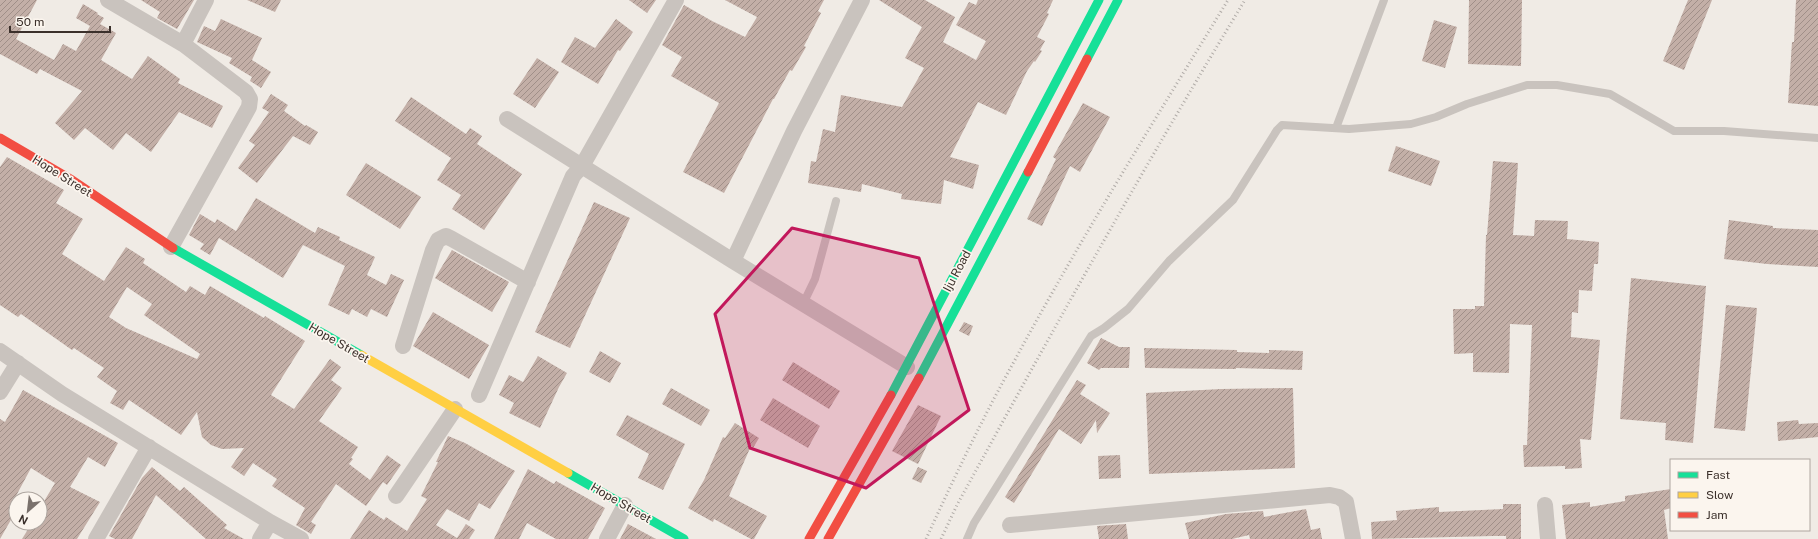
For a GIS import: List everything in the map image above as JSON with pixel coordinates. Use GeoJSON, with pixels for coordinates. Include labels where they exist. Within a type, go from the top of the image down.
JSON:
{"type":"FeatureCollection","features":[{"type":"Feature","properties":{"kind":"main road","name":"Iju Road"},"geometry":{"type":"LineString","coordinates":[[809,539],[907,367],[1099,0]]}},
{"type":"Feature","properties":{"kind":"main road","name":"Iju Road"},"geometry":{"type":"LineString","coordinates":[[828,539],[936,350],[1118,0]]}},
{"type":"Feature","properties":{"kind":"main road","name":"Hope Street"},"geometry":{"type":"LineString","coordinates":[[0,138],[72,180],[171,247],[684,539]]}},
{"type":"Feature","properties":{"kind":"street"},"geometry":{"type":"LineString","coordinates":[[108,0],[183,44],[246,92],[250,99],[249,107],[171,247]]}},
{"type":"Feature","properties":{"kind":"street"},"geometry":{"type":"LineString","coordinates":[[183,44],[206,0]]}},
{"type":"Feature","properties":{"kind":"street"},"geometry":{"type":"LineString","coordinates":[[479,395],[573,176],[582,166],[676,0]]}},
{"type":"Feature","properties":{"kind":"street"},"geometry":{"type":"LineString","coordinates":[[733,261],[794,130],[862,0]]}},
{"type":"Feature","properties":{"kind":"street"},"geometry":{"type":"LineString","coordinates":[[507,119],[733,261],[907,367]]}},
{"type":"Feature","properties":{"kind":"street"},"geometry":{"type":"LineString","coordinates":[[403,346],[433,250],[438,240],[446,236],[528,282]]}},
{"type":"Feature","properties":{"kind":"street"},"geometry":{"type":"LineString","coordinates":[[0,351],[62,394],[270,522],[301,539]]}},
{"type":"Feature","properties":{"kind":"street"},"geometry":{"type":"LineString","coordinates":[[0,392],[18,363]]}},
{"type":"Feature","properties":{"kind":"street"},"geometry":{"type":"LineString","coordinates":[[396,496],[455,409]]}},
{"type":"Feature","properties":{"kind":"street"},"geometry":{"type":"LineString","coordinates":[[96,539],[149,448]]}},
{"type":"Feature","properties":{"kind":"street"},"geometry":{"type":"LineString","coordinates":[[1010,524],[1330,495],[1339,497],[1346,502],[1353,539]]}},
{"type":"Feature","properties":{"kind":"street"},"geometry":{"type":"LineString","coordinates":[[607,539],[625,505]]}},
{"type":"Feature","properties":{"kind":"street"},"geometry":{"type":"LineString","coordinates":[[1545,505],[1548,539]]}},
{"type":"Feature","properties":{"kind":"street"},"geometry":{"type":"LineString","coordinates":[[260,539],[270,522]]}},
{"type":"Feature","properties":{"kind":"lane"},"geometry":{"type":"LineString","coordinates":[[1336,128],[1384,0]]}},
{"type":"Feature","properties":{"kind":"lane"},"geometry":{"type":"LineString","coordinates":[[967,539],[974,523],[1091,336],[1104,328],[1128,309],[1169,260],[1233,200],[1277,130],[1282,125],[1349,129],[1411,124],[1436,117],[1467,104],[1527,85],[1557,85],[1610,94],[1674,131],[1724,131],[1818,138]]}},
{"type":"Feature","properties":{"kind":"lane"},"geometry":{"type":"LineString","coordinates":[[803,304],[816,279],[836,201]]}},
{"type":"Feature","properties":{"kind":"highlighted area"},"geometry":{"type":"Polygon","coordinates":[[[792,228],[919,258],[969,410],[866,488],[750,448],[715,314],[792,228]]]}},
{"type":"Feature","properties":{"kind":"building"},"geometry":{"type":"Polygon","coordinates":[[[0,0],[37,0],[16,39],[54,60],[63,44],[76,51],[90,26],[76,18],[83,4],[98,13],[97,14],[104,18],[100,24],[116,33],[101,60],[132,79],[148,56],[180,79],[178,83],[223,106],[212,128],[179,112],[151,152],[126,133],[113,150],[85,128],[74,140],[55,123],[82,91],[40,69],[37,74],[0,54],[0,0]]]}},
{"type":"Feature","properties":{"kind":"building"},"geometry":{"type":"Polygon","coordinates":[[[141,0],[194,0],[177,29],[157,18],[160,12],[141,0]]]}},
{"type":"Feature","properties":{"kind":"building"},"geometry":{"type":"Polygon","coordinates":[[[247,0],[281,0],[275,12],[247,0]]]}},
{"type":"Feature","properties":{"kind":"building"},"geometry":{"type":"Polygon","coordinates":[[[629,0],[656,0],[647,13],[629,0]]]}},
{"type":"Feature","properties":{"kind":"building"},"geometry":{"type":"Polygon","coordinates":[[[725,0],[824,0],[818,11],[821,13],[804,46],[806,47],[773,99],[724,193],[683,172],[719,103],[671,76],[682,57],[662,45],[684,5],[745,37],[757,17],[725,0]]]}},
{"type":"Feature","properties":{"kind":"building"},"geometry":{"type":"Polygon","coordinates":[[[879,0],[925,0],[955,17],[943,42],[976,60],[986,41],[956,25],[969,2],[976,5],[978,0],[1053,0],[1047,13],[1049,14],[1037,37],[1045,41],[1040,50],[1042,51],[1027,71],[1006,115],[978,102],[950,157],[979,165],[973,189],[944,180],[941,204],[901,199],[902,194],[862,184],[861,192],[808,183],[811,161],[816,162],[823,129],[835,132],[841,95],[902,107],[924,68],[905,58],[922,27],[879,0]]]}},
{"type":"Feature","properties":{"kind":"building"},"geometry":{"type":"Polygon","coordinates":[[[1469,0],[1522,0],[1521,66],[1468,64],[1469,0]]]}},
{"type":"Feature","properties":{"kind":"building"},"geometry":{"type":"Polygon","coordinates":[[[1688,0],[1712,0],[1684,70],[1663,61],[1688,0]]]}},
{"type":"Feature","properties":{"kind":"building"},"geometry":{"type":"Polygon","coordinates":[[[1796,0],[1818,0],[1818,106],[1788,103],[1792,42],[1794,42],[1796,0]]]}},
{"type":"Feature","properties":{"kind":"building"},"geometry":{"type":"Polygon","coordinates":[[[221,19],[262,38],[252,60],[271,72],[261,88],[250,81],[252,77],[229,63],[232,58],[197,42],[204,26],[215,31],[221,19]]]}},
{"type":"Feature","properties":{"kind":"building"},"geometry":{"type":"Polygon","coordinates":[[[616,19],[633,32],[620,51],[618,50],[598,84],[561,62],[575,37],[595,48],[616,19]]]}},
{"type":"Feature","properties":{"kind":"building"},"geometry":{"type":"Polygon","coordinates":[[[1434,20],[1457,27],[1445,68],[1422,61],[1434,20]]]}},
{"type":"Feature","properties":{"kind":"building"},"geometry":{"type":"Polygon","coordinates":[[[537,58],[559,72],[535,108],[513,94],[537,58]]]}},
{"type":"Feature","properties":{"kind":"building"},"geometry":{"type":"Polygon","coordinates":[[[271,94],[288,105],[284,111],[305,126],[306,125],[318,132],[310,145],[293,136],[257,183],[238,168],[255,145],[249,141],[269,112],[262,108],[271,94]]]}},
{"type":"Feature","properties":{"kind":"building"},"geometry":{"type":"Polygon","coordinates":[[[411,97],[466,134],[470,128],[482,136],[477,144],[522,174],[484,230],[452,209],[461,195],[437,180],[451,158],[395,121],[411,97]]]}},
{"type":"Feature","properties":{"kind":"building"},"geometry":{"type":"Polygon","coordinates":[[[1083,103],[1110,117],[1080,172],[1070,166],[1042,226],[1027,219],[1056,159],[1053,157],[1083,103]]]}},
{"type":"Feature","properties":{"kind":"building"},"geometry":{"type":"Polygon","coordinates":[[[1396,146],[1440,161],[1431,186],[1388,171],[1396,146]]]}},
{"type":"Feature","properties":{"kind":"building"},"geometry":{"type":"Polygon","coordinates":[[[7,157],[64,190],[56,203],[83,219],[62,254],[104,281],[126,247],[145,259],[143,263],[186,292],[190,286],[205,295],[210,286],[264,318],[265,316],[305,341],[271,395],[294,409],[330,359],[341,367],[331,380],[342,388],[319,421],[358,447],[349,464],[370,480],[387,455],[401,465],[387,485],[383,482],[366,506],[336,484],[311,522],[316,525],[311,534],[296,525],[305,508],[272,486],[277,479],[253,463],[244,476],[231,467],[244,448],[222,449],[211,445],[202,437],[197,412],[181,435],[129,400],[123,410],[110,403],[117,391],[97,377],[104,368],[74,348],[72,350],[21,314],[18,317],[0,305],[0,167],[7,157]],[[127,287],[109,317],[126,328],[197,359],[200,354],[144,315],[152,304],[127,287]]]}},
{"type":"Feature","properties":{"kind":"building"},"geometry":{"type":"Polygon","coordinates":[[[1493,161],[1518,163],[1513,235],[1534,236],[1535,220],[1568,221],[1567,239],[1599,242],[1598,264],[1594,264],[1592,291],[1579,290],[1578,313],[1572,312],[1571,337],[1600,340],[1591,440],[1580,439],[1582,468],[1565,469],[1565,466],[1524,467],[1523,445],[1527,445],[1532,325],[1510,324],[1509,373],[1473,372],[1473,353],[1454,354],[1453,309],[1475,309],[1475,306],[1484,306],[1486,235],[1493,161]]]}},
{"type":"Feature","properties":{"kind":"building"},"geometry":{"type":"Polygon","coordinates":[[[366,163],[421,197],[400,229],[346,195],[366,163]]]}},
{"type":"Feature","properties":{"kind":"building"},"geometry":{"type":"Polygon","coordinates":[[[256,198],[315,233],[318,227],[340,237],[339,240],[375,257],[367,275],[386,285],[391,274],[404,280],[387,317],[371,309],[367,317],[352,309],[349,315],[328,305],[345,266],[303,245],[283,278],[219,238],[210,255],[200,249],[204,244],[189,235],[200,214],[215,223],[217,219],[236,231],[256,198]]]}},
{"type":"Feature","properties":{"kind":"building"},"geometry":{"type":"Polygon","coordinates":[[[594,202],[630,218],[570,348],[535,332],[594,202]]]}},
{"type":"Feature","properties":{"kind":"building"},"geometry":{"type":"Polygon","coordinates":[[[1729,220],[1773,226],[1773,228],[1818,230],[1818,267],[1767,264],[1724,259],[1729,220]]]}},
{"type":"Feature","properties":{"kind":"building"},"geometry":{"type":"Polygon","coordinates":[[[452,250],[509,282],[492,312],[435,278],[452,250]]]}},
{"type":"Feature","properties":{"kind":"building"},"geometry":{"type":"Polygon","coordinates":[[[1631,278],[1706,286],[1693,443],[1665,440],[1666,423],[1620,419],[1631,278]]]}},
{"type":"Feature","properties":{"kind":"building"},"geometry":{"type":"Polygon","coordinates":[[[1726,305],[1757,308],[1745,431],[1714,428],[1726,305]]]}},
{"type":"Feature","properties":{"kind":"building"},"geometry":{"type":"Polygon","coordinates":[[[433,312],[489,345],[469,379],[413,346],[433,312]]]}},
{"type":"Feature","properties":{"kind":"building"},"geometry":{"type":"Polygon","coordinates":[[[964,322],[973,326],[969,336],[959,331],[964,322]]]}},
{"type":"Feature","properties":{"kind":"building"},"geometry":{"type":"Polygon","coordinates":[[[1101,338],[1119,347],[1130,347],[1129,368],[1101,368],[1099,370],[1087,363],[1101,338]]]}},
{"type":"Feature","properties":{"kind":"building"},"geometry":{"type":"Polygon","coordinates":[[[1144,348],[1237,350],[1237,352],[1269,353],[1269,350],[1303,351],[1302,370],[1145,368],[1144,348]]]}},
{"type":"Feature","properties":{"kind":"building"},"geometry":{"type":"Polygon","coordinates":[[[600,351],[621,363],[610,383],[589,372],[600,351]]]}},
{"type":"Feature","properties":{"kind":"building"},"geometry":{"type":"Polygon","coordinates":[[[538,356],[567,373],[540,428],[509,413],[514,403],[499,395],[509,375],[523,382],[538,356]]]}},
{"type":"Feature","properties":{"kind":"building"},"geometry":{"type":"Polygon","coordinates":[[[793,362],[840,391],[829,409],[782,380],[793,362]]]}},
{"type":"Feature","properties":{"kind":"building"},"geometry":{"type":"Polygon","coordinates":[[[1077,380],[1086,385],[1080,394],[1110,413],[1097,433],[1096,420],[1081,444],[1059,429],[1014,503],[1005,497],[1077,380]]]}},
{"type":"Feature","properties":{"kind":"building"},"geometry":{"type":"Polygon","coordinates":[[[671,388],[710,410],[701,426],[662,404],[671,388]]]}},
{"type":"Feature","properties":{"kind":"building"},"geometry":{"type":"Polygon","coordinates":[[[1293,388],[1295,468],[1149,474],[1146,393],[1221,389],[1293,388]]]}},
{"type":"Feature","properties":{"kind":"building"},"geometry":{"type":"Polygon","coordinates":[[[23,390],[118,443],[105,467],[88,457],[70,487],[100,502],[77,539],[22,539],[27,531],[48,531],[48,495],[55,483],[31,468],[19,491],[8,491],[8,525],[0,539],[0,419],[5,422],[23,390]]]}},
{"type":"Feature","properties":{"kind":"building"},"geometry":{"type":"Polygon","coordinates":[[[773,398],[820,426],[808,448],[760,420],[773,398]]]}},
{"type":"Feature","properties":{"kind":"building"},"geometry":{"type":"Polygon","coordinates":[[[918,405],[941,416],[918,464],[892,451],[918,405]]]}},
{"type":"Feature","properties":{"kind":"building"},"geometry":{"type":"Polygon","coordinates":[[[627,415],[685,444],[663,490],[638,478],[649,454],[616,435],[627,415]]]}},
{"type":"Feature","properties":{"kind":"building"},"geometry":{"type":"Polygon","coordinates":[[[1798,420],[1799,424],[1818,423],[1818,437],[1778,441],[1777,422],[1798,420]]]}},
{"type":"Feature","properties":{"kind":"building"},"geometry":{"type":"Polygon","coordinates":[[[735,423],[759,438],[753,448],[751,446],[729,496],[767,516],[754,539],[751,539],[714,519],[713,522],[688,508],[704,480],[723,437],[725,438],[735,423]]]}},
{"type":"Feature","properties":{"kind":"building"},"geometry":{"type":"Polygon","coordinates":[[[448,436],[465,443],[515,471],[490,509],[479,503],[469,521],[447,509],[436,525],[457,538],[466,524],[475,530],[469,539],[350,539],[369,510],[384,520],[386,517],[407,531],[427,499],[421,496],[438,462],[436,462],[448,436]]]}},
{"type":"Feature","properties":{"kind":"building"},"geometry":{"type":"Polygon","coordinates":[[[1120,455],[1121,478],[1099,479],[1098,456],[1120,455]]]}},
{"type":"Feature","properties":{"kind":"building"},"geometry":{"type":"Polygon","coordinates":[[[152,467],[180,491],[184,487],[227,525],[224,528],[244,539],[206,539],[156,495],[132,539],[115,539],[109,536],[142,478],[152,467]]]}},
{"type":"Feature","properties":{"kind":"building"},"geometry":{"type":"Polygon","coordinates":[[[918,467],[927,471],[921,483],[912,479],[918,467]]]}},
{"type":"Feature","properties":{"kind":"building"},"geometry":{"type":"Polygon","coordinates":[[[528,469],[554,484],[556,481],[605,508],[588,539],[556,539],[527,523],[519,539],[494,539],[528,469]]]}},
{"type":"Feature","properties":{"kind":"building"},"geometry":{"type":"Polygon","coordinates":[[[1670,489],[1670,508],[1664,510],[1668,539],[1566,539],[1562,505],[1590,502],[1590,507],[1625,501],[1625,496],[1670,489]]]}},
{"type":"Feature","properties":{"kind":"building"},"geometry":{"type":"Polygon","coordinates":[[[1503,504],[1521,504],[1521,539],[1506,539],[1506,536],[1493,536],[1372,539],[1371,522],[1397,520],[1396,511],[1439,507],[1439,512],[1503,509],[1503,504]]]}},
{"type":"Feature","properties":{"kind":"building"},"geometry":{"type":"Polygon","coordinates":[[[1306,509],[1311,530],[1320,528],[1322,539],[1250,539],[1249,535],[1232,539],[1189,539],[1185,523],[1226,514],[1263,511],[1264,517],[1306,509]]]}},
{"type":"Feature","properties":{"kind":"building"},"geometry":{"type":"Polygon","coordinates":[[[628,524],[656,539],[620,539],[628,524]]]}},
{"type":"Feature","properties":{"kind":"building"},"geometry":{"type":"Polygon","coordinates":[[[1126,524],[1128,539],[1099,539],[1097,526],[1126,524]]]}},
{"type":"Feature","properties":{"kind":"railway"},"geometry":{"type":"LineString","coordinates":[[926,539],[980,425],[1041,312],[1228,0]]}},
{"type":"Feature","properties":{"kind":"railway"},"geometry":{"type":"LineString","coordinates":[[941,539],[957,505],[1098,251],[1170,125],[1245,0]]}},
{"type":"Feature","properties":{"kind":"traffic: fast"},"geometry":{"type":"LineString","coordinates":[[891,395],[1099,0]]}},
{"type":"Feature","properties":{"kind":"traffic: fast"},"geometry":{"type":"LineString","coordinates":[[1087,59],[1118,0]]}},
{"type":"Feature","properties":{"kind":"traffic: fast"},"geometry":{"type":"LineString","coordinates":[[919,378],[1028,172]]}},
{"type":"Feature","properties":{"kind":"traffic: fast"},"geometry":{"type":"LineString","coordinates":[[173,248],[361,355]]}},
{"type":"Feature","properties":{"kind":"traffic: fast"},"geometry":{"type":"LineString","coordinates":[[568,473],[684,539]]}},
{"type":"Feature","properties":{"kind":"traffic: slow"},"geometry":{"type":"LineString","coordinates":[[361,355],[568,473]]}},
{"type":"Feature","properties":{"kind":"traffic: jam"},"geometry":{"type":"LineString","coordinates":[[1028,172],[1087,59]]}},
{"type":"Feature","properties":{"kind":"traffic: jam"},"geometry":{"type":"LineString","coordinates":[[0,138],[72,180],[173,248]]}},
{"type":"Feature","properties":{"kind":"traffic: jam"},"geometry":{"type":"LineString","coordinates":[[828,539],[919,378]]}},
{"type":"Feature","properties":{"kind":"traffic: jam"},"geometry":{"type":"LineString","coordinates":[[809,539],[891,395]]}}]}
